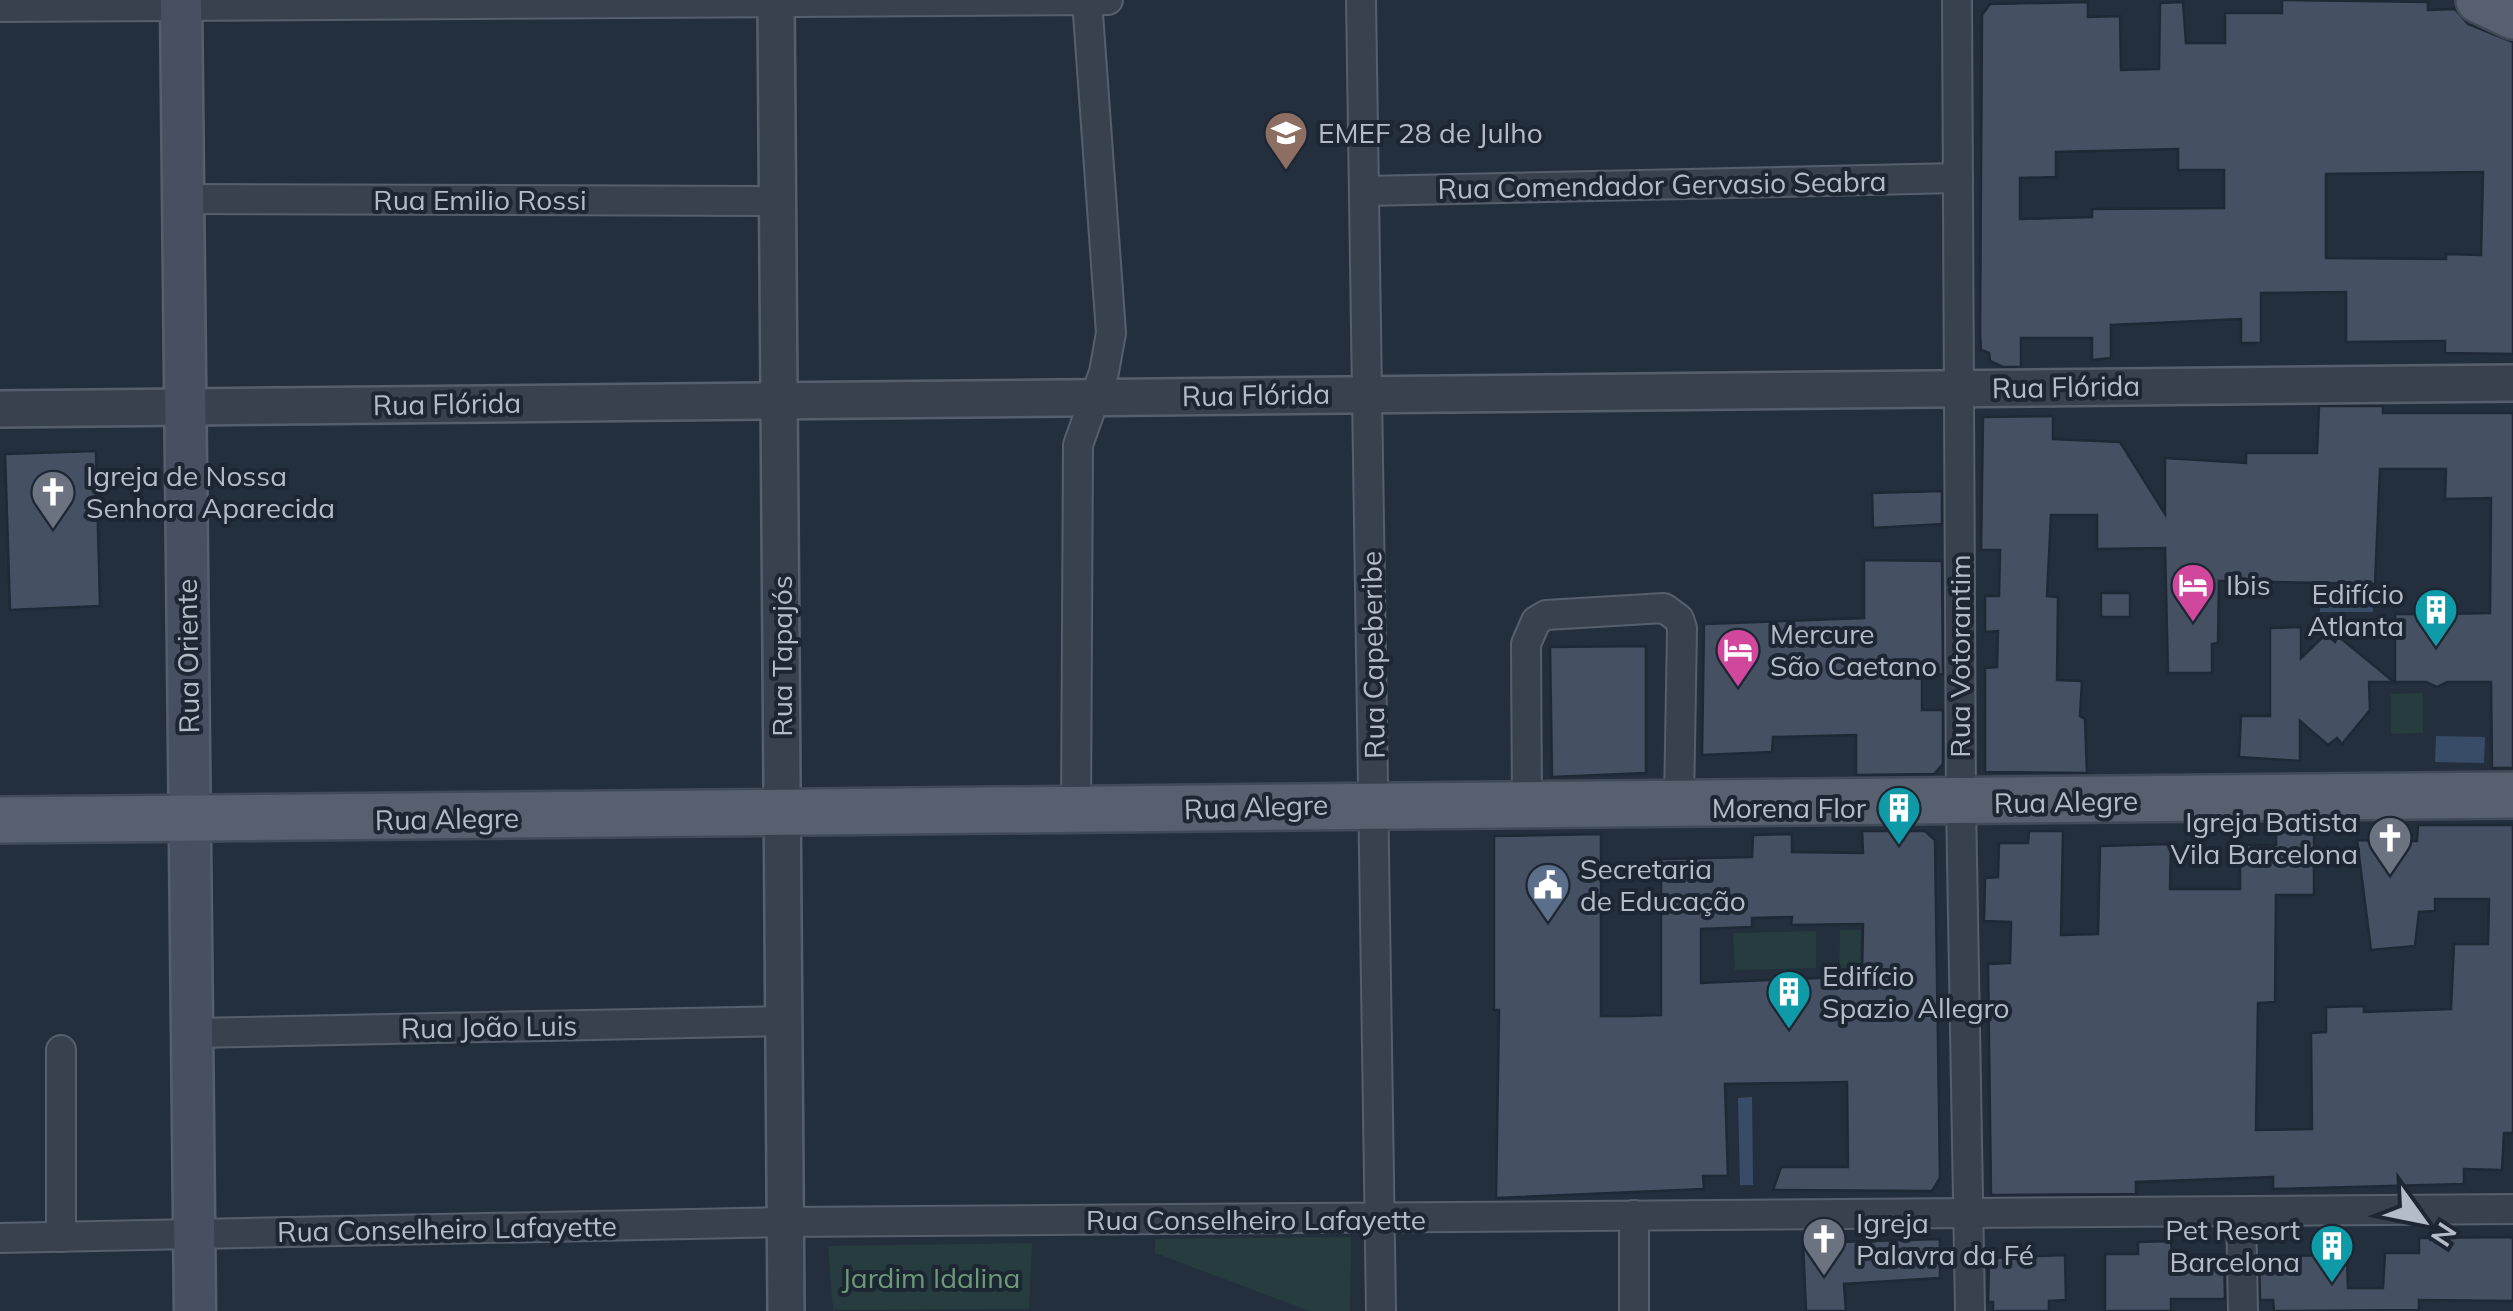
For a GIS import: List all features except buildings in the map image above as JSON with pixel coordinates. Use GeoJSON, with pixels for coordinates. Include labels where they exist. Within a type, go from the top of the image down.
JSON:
{"type":"FeatureCollection","features":[{"type":"Feature","properties":{"kind":"main road","name":"Rua Oriente"},"geometry":{"type":"LineString","coordinates":[[181,2],[196,1311]]}},
{"type":"Feature","properties":{"kind":"main road","name":"Rua Alegre"},"geometry":{"type":"LineString","coordinates":[[0,820],[2513,795]]}},
{"type":"Feature","properties":{"kind":"street"},"geometry":{"type":"LineString","coordinates":[[1076,812],[1078,445],[1111,332],[1087,0]]}},
{"type":"Feature","properties":{"kind":"street"},"geometry":{"type":"LineString","coordinates":[[0,7],[181,2],[1108,0]]}},
{"type":"Feature","properties":{"kind":"street","name":"Rua Capeberibe"},"geometry":{"type":"LineString","coordinates":[[1361,0],[1381,1311]]}},
{"type":"Feature","properties":{"kind":"street","name":"Rua Votorantim"},"geometry":{"type":"LineString","coordinates":[[1957,0],[1961,803],[1970,1311]]}},
{"type":"Feature","properties":{"kind":"street","name":"Rua Tapajós"},"geometry":{"type":"LineString","coordinates":[[776,1],[787,1020],[786,1311]]}},
{"type":"Feature","properties":{"kind":"street","name":"Rua Comendador Gervasio Seabra"},"geometry":{"type":"LineString","coordinates":[[1366,192],[1958,178]]}},
{"type":"Feature","properties":{"kind":"street","name":"Rua Emilio Rossi"},"geometry":{"type":"LineString","coordinates":[[183,199],[776,201]]}},
{"type":"Feature","properties":{"kind":"street","name":"Rua Flórida"},"geometry":{"type":"LineString","coordinates":[[0,410],[1369,392],[2513,383]]}},
{"type":"Feature","properties":{"kind":"street"},"geometry":{"type":"LineString","coordinates":[[1527,805],[1526,644],[1536,621],[1546,614],[1664,608],[1680,619],[1682,628],[1678,804]]}},
{"type":"Feature","properties":{"kind":"street","name":"Rua João Luis"},"geometry":{"type":"LineString","coordinates":[[192,1033],[787,1020]]}},
{"type":"Feature","properties":{"kind":"street"},"geometry":{"type":"LineString","coordinates":[[60,1050],[61,1237]]}},
{"type":"Feature","properties":{"kind":"street","name":"Rua Conselheiro Lafayette"},"geometry":{"type":"LineString","coordinates":[[0,1238],[786,1222],[2513,1209]]}},
{"type":"Feature","properties":{"kind":"street"},"geometry":{"type":"LineString","coordinates":[[2242,1212],[2243,1311]]}},
{"type":"Feature","properties":{"kind":"street"},"geometry":{"type":"LineString","coordinates":[[1634,1216],[1634,1311]]}},
{"type":"Feature","properties":{"kind":"green space"},"geometry":{"type":"Polygon","coordinates":[[[2423,693],[2423,733],[2391,734],[2391,694],[2423,693]]]}},
{"type":"Feature","properties":{"kind":"green space"},"geometry":{"type":"Polygon","coordinates":[[[1840,930],[1861,930],[1860,994],[1839,994],[1840,930]]]}},
{"type":"Feature","properties":{"kind":"green space"},"geometry":{"type":"Polygon","coordinates":[[[1816,931],[1816,968],[1735,970],[1733,933],[1816,931]]]}},
{"type":"Feature","properties":{"kind":"green space"},"geometry":{"type":"Polygon","coordinates":[[[1351,1237],[1350,1311],[1309,1311],[1155,1253],[1155,1239],[1351,1237]]]}},
{"type":"Feature","properties":{"kind":"green space","name":"Jardim Idalina"},"geometry":{"type":"Polygon","coordinates":[[[1032,1243],[1029,1309],[833,1310],[828,1246],[1032,1243]]]}},
{"type":"Feature","properties":{"kind":"water"},"geometry":{"type":"Polygon","coordinates":[[[2320,595],[2373,595],[2373,612],[2320,612],[2320,595]]]}},
{"type":"Feature","properties":{"kind":"water"},"geometry":{"type":"Polygon","coordinates":[[[2436,736],[2485,737],[2484,763],[2435,762],[2436,736]]]}},
{"type":"Feature","properties":{"kind":"water"},"geometry":{"type":"Polygon","coordinates":[[[1752,1097],[1753,1185],[1740,1185],[1738,1098],[1752,1097]]]}},
{"type":"Feature","properties":{"kind":"place","name":"EMEF 28 de Julho"},"geometry":{"type":"Point","coordinates":[1286,171]}},
{"type":"Feature","properties":{"kind":"place","name":"Igreja de Nossa Senhora Aparecida"},"geometry":{"type":"Point","coordinates":[53,530]}},
{"type":"Feature","properties":{"kind":"place","name":"Ibis"},"geometry":{"type":"Point","coordinates":[2193,623]}},
{"type":"Feature","properties":{"kind":"place","name":"Edifício Atlanta"},"geometry":{"type":"Point","coordinates":[2436,648]}},
{"type":"Feature","properties":{"kind":"place","name":"Mercure São Caetano"},"geometry":{"type":"Point","coordinates":[1738,688]}},
{"type":"Feature","properties":{"kind":"place","name":"Morena Flor"},"geometry":{"type":"Point","coordinates":[1899,846]}},
{"type":"Feature","properties":{"kind":"place","name":"Igreja Batista Vila Barcelona"},"geometry":{"type":"Point","coordinates":[2390,876]}},
{"type":"Feature","properties":{"kind":"place","name":"Secretaria de Educação"},"geometry":{"type":"Point","coordinates":[1548,923]}},
{"type":"Feature","properties":{"kind":"place","name":"Edifício Spazio Allegro"},"geometry":{"type":"Point","coordinates":[1789,1030]}},
{"type":"Feature","properties":{"kind":"place","name":"Igreja Palavra da Fé"},"geometry":{"type":"Point","coordinates":[1824,1277]}},
{"type":"Feature","properties":{"kind":"place","name":"Pet Resort Barcelona"},"geometry":{"type":"Point","coordinates":[2332,1284]}}]}
